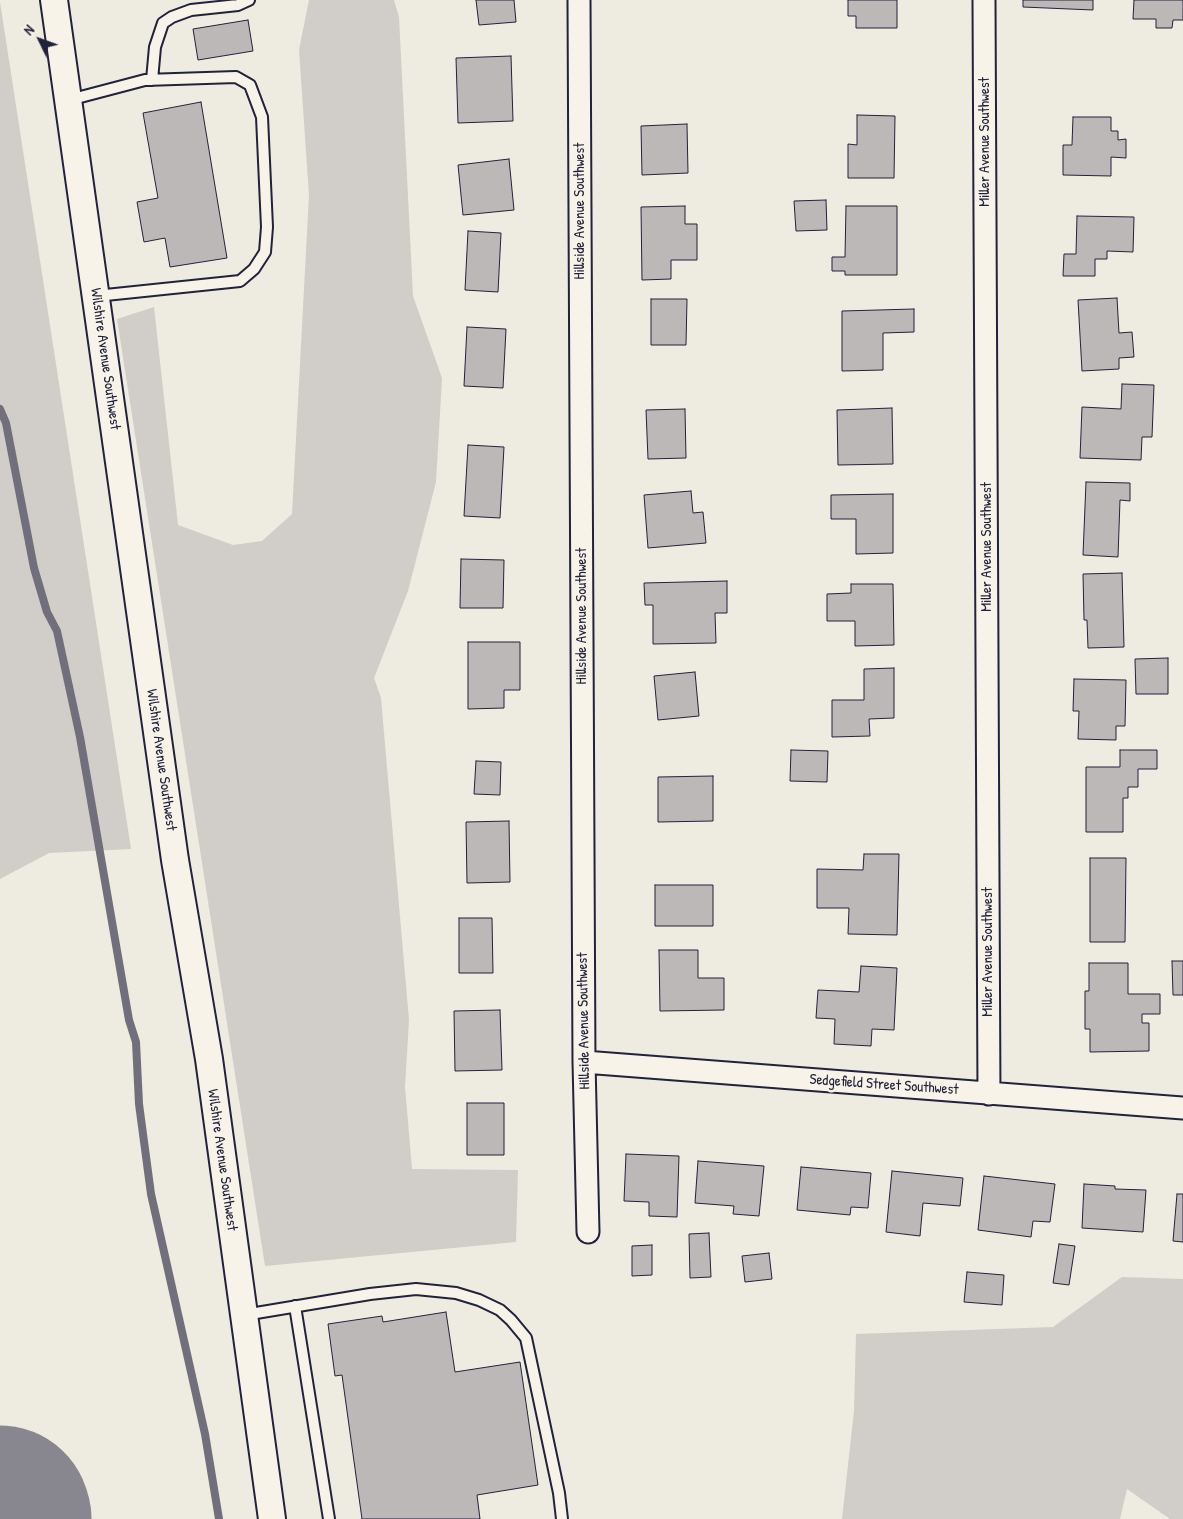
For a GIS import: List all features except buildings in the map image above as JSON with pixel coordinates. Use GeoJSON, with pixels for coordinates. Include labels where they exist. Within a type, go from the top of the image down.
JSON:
{"type":"FeatureCollection","features":[{"type":"Feature","properties":{"kind":"street","name":"Wilshire Avenue Southwest"},"geometry":{"type":"LineString","coordinates":[[54,0],[175,860],[209,1059],[272,1519]]}},
{"type":"Feature","properties":{"kind":"street","name":"Hillside Avenue Southwest"},"geometry":{"type":"LineString","coordinates":[[579,0],[584,1062],[588,1232]]}},
{"type":"Feature","properties":{"kind":"street","name":"Miller Avenue Southwest"},"geometry":{"type":"LineString","coordinates":[[984,0],[989,1094]]}},
{"type":"Feature","properties":{"kind":"street","name":"Sedgefield Street Southwest"},"geometry":{"type":"LineString","coordinates":[[584,1062],[1183,1108]]}},
{"type":"Feature","properties":{"kind":"lane"},"geometry":{"type":"LineString","coordinates":[[152,80],[155,47],[163,23],[172,16],[191,10],[238,5],[249,0]]}},
{"type":"Feature","properties":{"kind":"lane"},"geometry":{"type":"LineString","coordinates":[[68,100],[145,80],[236,77],[250,85],[262,117],[266,227],[265,252],[254,270],[240,281],[96,296]]}},
{"type":"Feature","properties":{"kind":"lane"},"geometry":{"type":"LineString","coordinates":[[243,1315],[370,1294],[416,1289],[456,1293],[500,1310],[526,1338],[559,1493],[562,1519]]}},
{"type":"Feature","properties":{"kind":"lane"},"geometry":{"type":"LineString","coordinates":[[295,1306],[329,1519]]}},
{"type":"Feature","properties":{"kind":"shaded area"},"geometry":{"type":"Polygon","coordinates":[[[309,0],[394,0],[399,17],[413,296],[442,378],[436,482],[408,591],[374,678],[381,698],[409,1020],[405,1087],[412,1169],[518,1170],[516,1242],[265,1266],[117,319],[154,307],[178,525],[233,545],[262,541],[292,514],[309,195],[299,50],[309,0]]]}},
{"type":"Feature","properties":{"kind":"shaded area"},"geometry":{"type":"Polygon","coordinates":[[[0,2],[131,849],[49,853],[0,879],[0,2]]]}},
{"type":"Feature","properties":{"kind":"shaded area"},"geometry":{"type":"Polygon","coordinates":[[[1122,1277],[1183,1279],[1183,1519],[1170,1519],[1127,1489],[1120,1519],[842,1519],[854,1411],[856,1334],[1053,1327],[1122,1277]]]}},
{"type":"Feature","properties":{"kind":"waterway"},"geometry":{"type":"LineString","coordinates":[[0,409],[6,423],[34,568],[47,612],[57,631],[80,737],[129,1020],[136,1042],[139,1104],[151,1194],[205,1434],[219,1519]]}}]}
